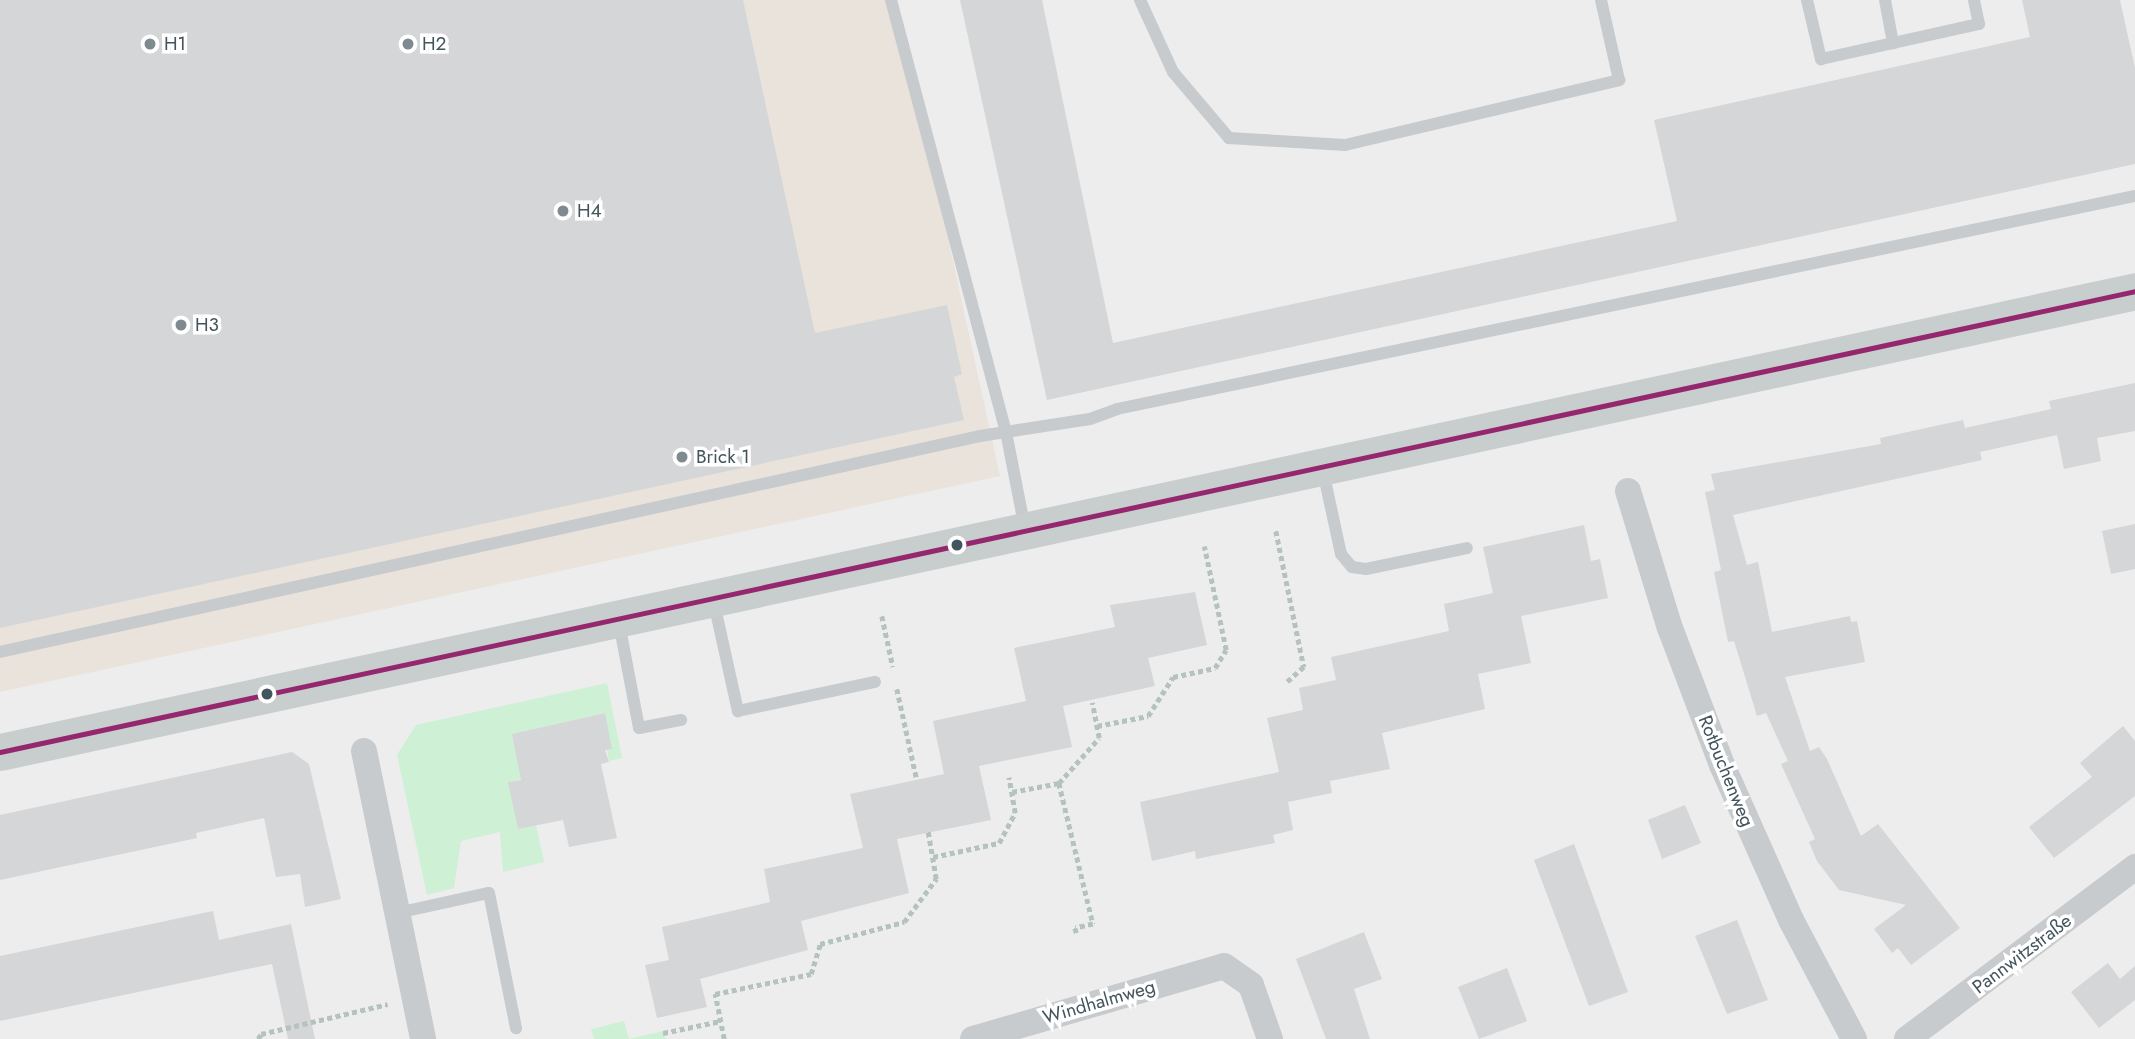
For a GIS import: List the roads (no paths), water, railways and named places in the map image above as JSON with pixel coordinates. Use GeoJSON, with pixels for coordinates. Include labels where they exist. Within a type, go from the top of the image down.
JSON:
{"type":"FeatureCollection","features":[{"type":"Feature","properties":{"kind":"main road"},"geometry":{"type":"LineString","coordinates":[[0,752],[2135,291]]}},
{"type":"Feature","properties":{"kind":"street","name":"Rotbuchenweg"},"geometry":{"type":"LineString","coordinates":[[1628,491],[1670,628],[1722,765],[1791,920],[1854,1039]]}},
{"type":"Feature","properties":{"kind":"street"},"geometry":{"type":"LineString","coordinates":[[364,751],[424,1039]]}},
{"type":"Feature","properties":{"kind":"street","name":"Pannwitzstraße"},"geometry":{"type":"LineString","coordinates":[[1907,1039],[2135,867]]}},
{"type":"Feature","properties":{"kind":"street","name":"Windhalmweg"},"geometry":{"type":"LineString","coordinates":[[973,1039],[1224,966],[1251,985],[1270,1039]]}},
{"type":"Feature","properties":{"kind":"lane"},"geometry":{"type":"LineString","coordinates":[[891,0],[1006,432],[1026,530]]}},
{"type":"Feature","properties":{"kind":"lane"},"geometry":{"type":"LineString","coordinates":[[1140,0],[1173,72],[1229,138],[1345,145],[1619,80],[1601,0]]}},
{"type":"Feature","properties":{"kind":"lane"},"geometry":{"type":"LineString","coordinates":[[1807,0],[1821,59],[1979,24],[1974,0]]}},
{"type":"Feature","properties":{"kind":"lane"},"geometry":{"type":"LineString","coordinates":[[1885,0],[1893,43]]}},
{"type":"Feature","properties":{"kind":"lane"},"geometry":{"type":"LineString","coordinates":[[0,652],[1006,432],[1065,425],[1144,403],[2135,196]]}},
{"type":"Feature","properties":{"kind":"lane"},"geometry":{"type":"LineString","coordinates":[[1322,467],[1341,554],[1352,568],[1366,569],[1466,548]]}},
{"type":"Feature","properties":{"kind":"lane"},"geometry":{"type":"LineString","coordinates":[[713,599],[738,711],[874,682]]}},
{"type":"Feature","properties":{"kind":"lane"},"geometry":{"type":"LineString","coordinates":[[618,619],[639,728],[681,720]]}},
{"type":"Feature","properties":{"kind":"lane"},"geometry":{"type":"LineString","coordinates":[[397,913],[489,894],[516,1028]]}},
{"type":"Feature","properties":{"kind":"place","name":"H1"},"geometry":{"type":"Point","coordinates":[150,44]}},
{"type":"Feature","properties":{"kind":"place","name":"H2"},"geometry":{"type":"Point","coordinates":[408,44]}},
{"type":"Feature","properties":{"kind":"place","name":"H4"},"geometry":{"type":"Point","coordinates":[563,211]}},
{"type":"Feature","properties":{"kind":"place","name":"H3"},"geometry":{"type":"Point","coordinates":[181,325]}},
{"type":"Feature","properties":{"kind":"place","name":"Brick 1"},"geometry":{"type":"Point","coordinates":[682,457]}}]}
